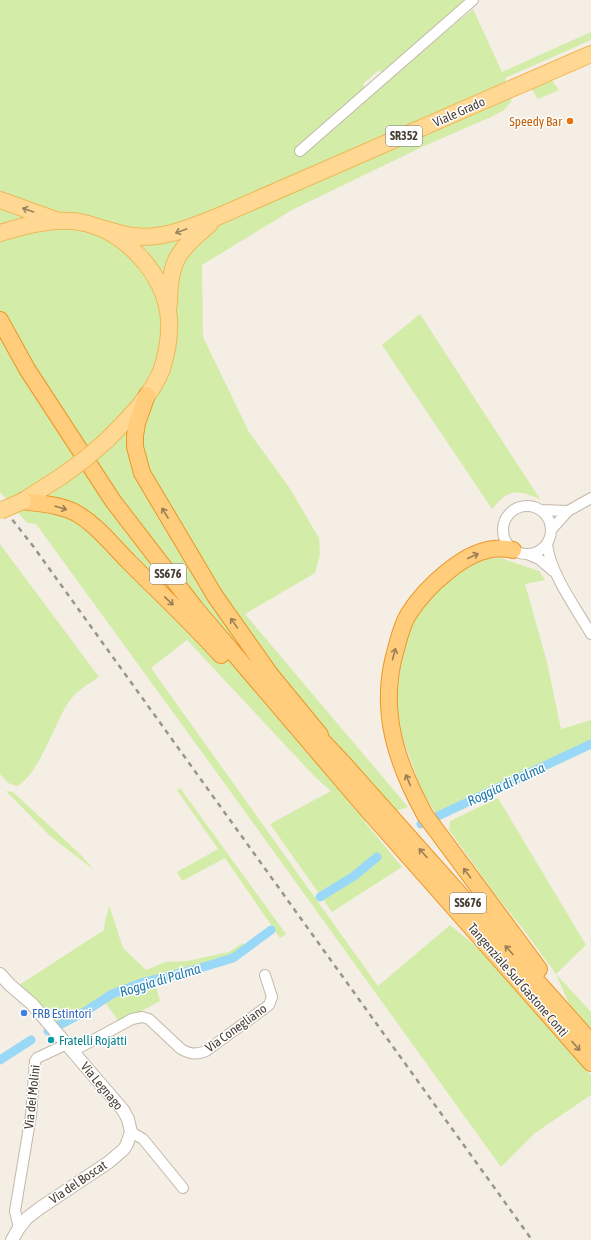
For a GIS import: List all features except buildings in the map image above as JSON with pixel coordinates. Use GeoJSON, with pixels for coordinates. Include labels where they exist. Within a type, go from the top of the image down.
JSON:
{"type":"FeatureCollection","features":[{"type":"Feature","properties":{"kind":"highway","name":"SS676"},"geometry":{"type":"LineString","coordinates":[[0,314],[78,440],[118,496],[202,605],[278,693],[344,764]]}},
{"type":"Feature","properties":{"kind":"highway","name":"SS676"},"geometry":{"type":"LineString","coordinates":[[0,320],[27,369],[113,501],[196,609],[365,807]]}},
{"type":"Feature","properties":{"kind":"highway"},"geometry":{"type":"LineString","coordinates":[[147,395],[137,423],[135,447],[138,461],[145,479],[220,603],[270,674],[344,764]]}},
{"type":"Feature","properties":{"kind":"highway"},"geometry":{"type":"LineString","coordinates":[[22,501],[65,509],[87,521],[186,617],[365,807]]}},
{"type":"Feature","properties":{"kind":"highway"},"geometry":{"type":"LineString","coordinates":[[520,552],[499,548],[484,550],[455,565],[433,585],[418,602],[408,616],[400,634],[394,656],[388,685],[388,708],[391,729],[400,759],[413,793],[428,819],[591,1040]]}},
{"type":"Feature","properties":{"kind":"highway","name":"Tangenziale Sud Gastone Conti"},"geometry":{"type":"LineString","coordinates":[[344,764],[591,1040]]}},
{"type":"Feature","properties":{"kind":"highway","name":"Tangenziale Sud Gastone Conti"},"geometry":{"type":"LineString","coordinates":[[365,807],[591,1063]]}},
{"type":"Feature","properties":{"kind":"main road","name":"Viale Grado"},"geometry":{"type":"LineString","coordinates":[[101,228],[134,236],[158,236],[174,233],[217,217],[591,54]]}},
{"type":"Feature","properties":{"kind":"main road"},"geometry":{"type":"LineString","coordinates":[[0,200],[56,220]]}},
{"type":"Feature","properties":{"kind":"main road","name":"Viale Grado"},"geometry":{"type":"LineString","coordinates":[[168,317],[170,275],[174,264],[190,241],[217,217]]}},
{"type":"Feature","properties":{"kind":"main road"},"geometry":{"type":"LineString","coordinates":[[0,233],[20,226],[56,220],[80,222],[101,228],[123,240],[142,258],[161,289],[168,317],[169,334],[165,358],[157,380],[124,424],[85,459],[62,476],[22,501],[0,511]]}},
{"type":"Feature","properties":{"kind":"street"},"geometry":{"type":"LineString","coordinates":[[300,151],[473,0]]}},
{"type":"Feature","properties":{"kind":"street"},"geometry":{"type":"LineString","coordinates":[[551,530],[568,511],[591,498]]}},
{"type":"Feature","properties":{"kind":"street"},"geometry":{"type":"LineString","coordinates":[[555,572],[538,559],[520,552],[508,545],[504,537],[503,529],[505,521],[516,509],[532,507],[540,510],[568,511]]}},
{"type":"Feature","properties":{"kind":"street"},"geometry":{"type":"LineString","coordinates":[[520,552],[535,553],[547,544],[550,538],[550,523],[540,510]]}},
{"type":"Feature","properties":{"kind":"street"},"geometry":{"type":"LineString","coordinates":[[547,544],[548,554],[555,572],[591,634]]}},
{"type":"Feature","properties":{"kind":"street"},"geometry":{"type":"LineString","coordinates":[[0,974],[32,1004],[70,1048]]}},
{"type":"Feature","properties":{"kind":"street","name":"Via Conegliano"},"geometry":{"type":"LineString","coordinates":[[70,1048],[132,1019],[142,1017],[149,1019],[181,1049],[196,1054],[206,1051],[270,1005],[272,997],[265,975]]}},
{"type":"Feature","properties":{"kind":"street","name":"Via Legnago"},"geometry":{"type":"LineString","coordinates":[[70,1048],[126,1115],[131,1132]]}},
{"type":"Feature","properties":{"kind":"street","name":"Via dei Molini"},"geometry":{"type":"LineString","coordinates":[[19,1228],[16,1211],[32,1115],[35,1061],[37,1058],[70,1048]]}},
{"type":"Feature","properties":{"kind":"street"},"geometry":{"type":"LineString","coordinates":[[131,1132],[143,1139],[183,1188]]}},
{"type":"Feature","properties":{"kind":"street","name":"Via del Boscat"},"geometry":{"type":"LineString","coordinates":[[19,1228],[27,1218],[40,1208],[117,1156],[127,1144],[131,1132]]}},
{"type":"Feature","properties":{"kind":"street"},"geometry":{"type":"LineString","coordinates":[[12,1240],[19,1228]]}},
{"type":"Feature","properties":{"kind":"green space"},"geometry":{"type":"Polygon","coordinates":[[[0,0],[463,0],[382,73],[379,70],[363,84],[365,87],[332,118],[295,149],[298,156],[473,9],[502,72],[591,32],[591,40],[505,78],[511,102],[504,110],[422,147],[292,210],[202,265],[203,337],[249,432],[289,487],[319,538],[320,555],[315,573],[245,614],[408,807],[364,821],[402,867],[332,912],[270,824],[331,791],[315,777],[187,640],[151,668],[378,986],[450,925],[478,948],[591,1075],[591,1095],[535,1133],[501,1167],[36,524],[27,523],[0,492],[0,0]]]}},
{"type":"Feature","properties":{"kind":"green space"},"geometry":{"type":"Polygon","coordinates":[[[551,79],[559,90],[538,99],[531,88],[551,79]]]}},
{"type":"Feature","properties":{"kind":"green space"},"geometry":{"type":"Polygon","coordinates":[[[420,314],[540,499],[519,493],[509,494],[503,497],[492,509],[382,345],[420,314]]]}},
{"type":"Feature","properties":{"kind":"green space"},"geometry":{"type":"Polygon","coordinates":[[[0,544],[99,677],[74,695],[63,712],[39,761],[25,780],[17,786],[8,783],[0,774],[0,544]]]}},
{"type":"Feature","properties":{"kind":"green space"},"geometry":{"type":"Polygon","coordinates":[[[501,558],[539,571],[545,580],[525,584],[547,662],[561,729],[591,720],[591,748],[439,819],[422,791],[403,739],[398,713],[396,689],[402,643],[422,605],[459,569],[485,559],[501,558]]]}},
{"type":"Feature","properties":{"kind":"green space"},"geometry":{"type":"Polygon","coordinates":[[[180,788],[286,934],[280,938],[225,858],[182,881],[177,872],[218,849],[177,790],[180,788]]]}},
{"type":"Feature","properties":{"kind":"green space"},"geometry":{"type":"Polygon","coordinates":[[[6,791],[13,792],[82,856],[94,870],[50,836],[6,791]]]}},
{"type":"Feature","properties":{"kind":"green space"},"geometry":{"type":"Polygon","coordinates":[[[498,798],[586,945],[556,974],[492,890],[449,830],[450,821],[498,798]]]}},
{"type":"Feature","properties":{"kind":"green space"},"geometry":{"type":"Polygon","coordinates":[[[109,905],[123,948],[146,970],[165,962],[187,961],[229,952],[242,943],[245,947],[233,956],[128,985],[55,1025],[16,987],[104,930],[109,905]]]}},
{"type":"Feature","properties":{"kind":"green space"},"geometry":{"type":"Polygon","coordinates":[[[556,974],[591,1012],[591,1029],[570,1006],[556,974]]]}},
{"type":"Feature","properties":{"kind":"green space"},"geometry":{"type":"Polygon","coordinates":[[[155,983],[160,1001],[120,1023],[104,1001],[138,987],[155,983]]]}},
{"type":"Feature","properties":{"kind":"waterway","name":"Roggia di Palma"},"geometry":{"type":"LineString","coordinates":[[421,824],[591,744]]}},
{"type":"Feature","properties":{"kind":"waterway","name":"Roggia di Palma"},"geometry":{"type":"LineString","coordinates":[[320,897],[354,876],[377,857]]}},
{"type":"Feature","properties":{"kind":"waterway","name":"Roggia di Palma"},"geometry":{"type":"LineString","coordinates":[[48,1031],[86,1011],[112,994],[144,982],[197,969],[233,958],[271,930]]}},
{"type":"Feature","properties":{"kind":"waterway","name":"Roggia di Palma"},"geometry":{"type":"LineString","coordinates":[[0,1060],[31,1040]]}},
{"type":"Feature","properties":{"kind":"railway"},"geometry":{"type":"LineString","coordinates":[[0,504],[33,546],[532,1240]]}},
{"type":"Feature","properties":{"kind":"place","name":"Speedy Bar"},"geometry":{"type":"Point","coordinates":[570,121]}},
{"type":"Feature","properties":{"kind":"place","name":"FRB Estintori"},"geometry":{"type":"Point","coordinates":[24,1013]}},
{"type":"Feature","properties":{"kind":"place","name":"Fratelli Rojatti"},"geometry":{"type":"Point","coordinates":[51,1040]}}]}
